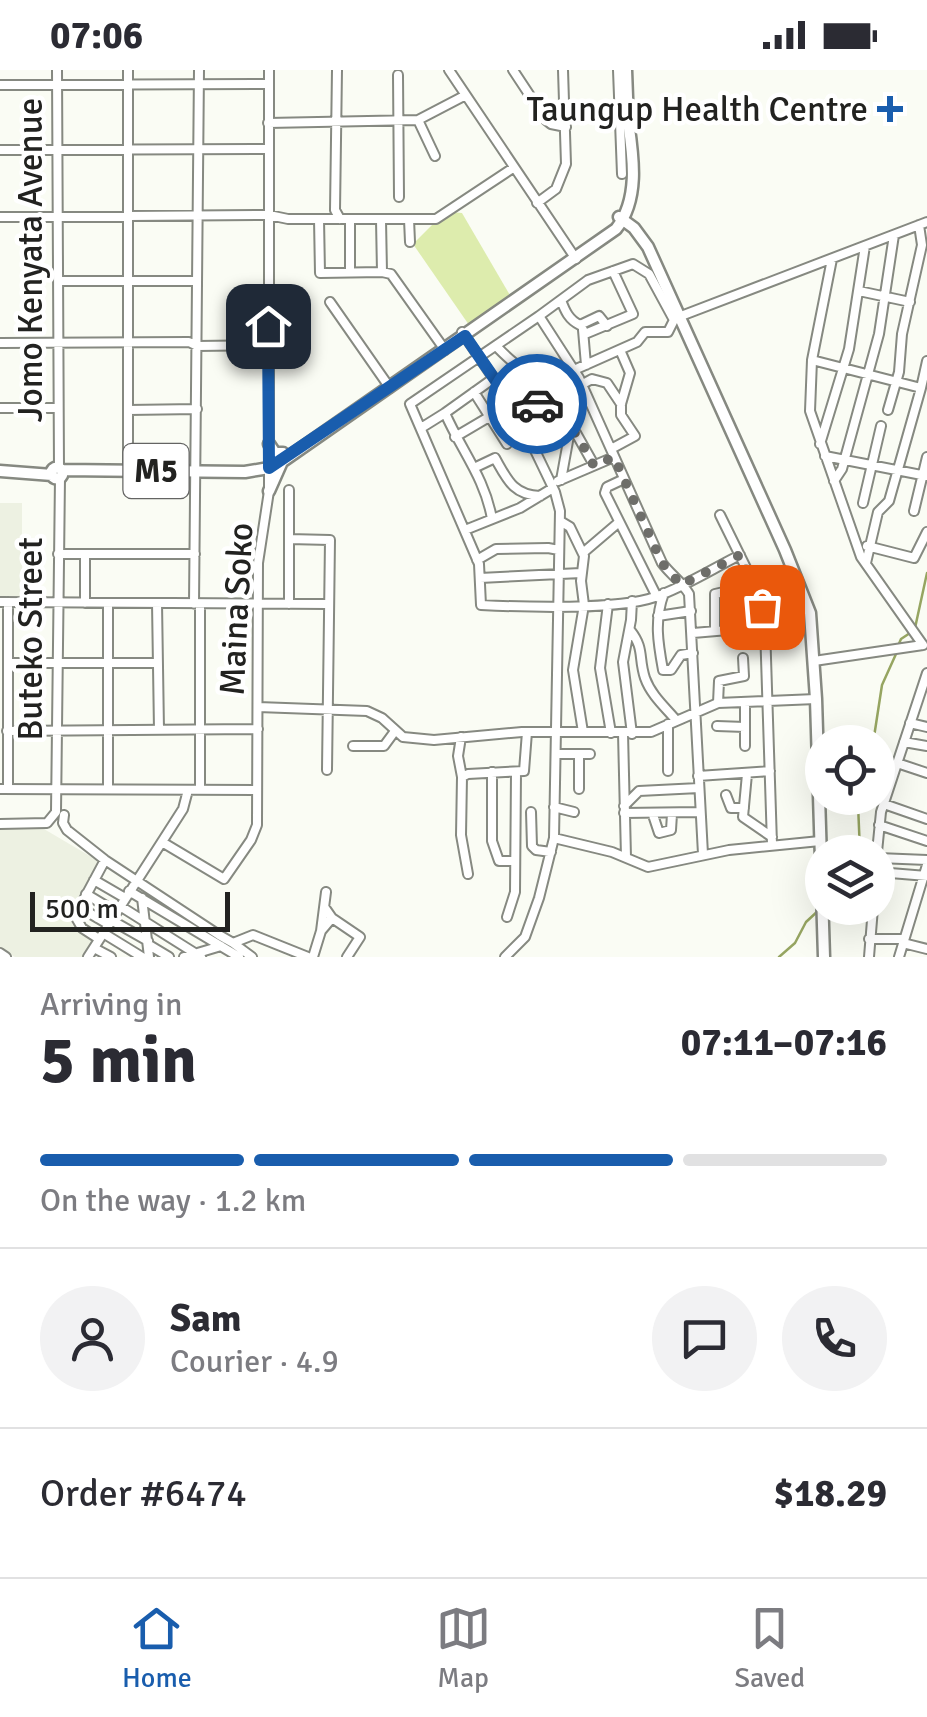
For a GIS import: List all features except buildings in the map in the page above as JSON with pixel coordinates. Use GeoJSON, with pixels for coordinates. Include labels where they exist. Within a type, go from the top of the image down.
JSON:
{"type":"FeatureCollection","features":[{"type":"Feature","properties":{"kind":"main road"},"geometry":{"type":"LineString","coordinates":[[626,70],[627,190],[621,218],[644,240],[806,598],[813,628],[820,835]]}},
{"type":"Feature","properties":{"kind":"main road","name":"M5"},"geometry":{"type":"LineString","coordinates":[[0,472],[254,472],[269,466],[574,257],[621,218]]}},
{"type":"Feature","properties":{"kind":"main road"},"geometry":{"type":"LineString","coordinates":[[269,444],[273,452],[283,457],[270,491]]}},
{"type":"Feature","properties":{"kind":"main road","name":"M5"},"geometry":{"type":"LineString","coordinates":[[236,472],[269,466]]}},
{"type":"Feature","properties":{"kind":"main road"},"geometry":{"type":"LineString","coordinates":[[254,472],[265,478],[270,491]]}},
{"type":"Feature","properties":{"kind":"main road"},"geometry":{"type":"LineString","coordinates":[[823,925],[824,957]]}},
{"type":"Feature","properties":{"kind":"street","name":"Jomo Kenyata Avenue"},"geometry":{"type":"LineString","coordinates":[[56,474],[57,70]]}},
{"type":"Feature","properties":{"kind":"street"},"geometry":{"type":"LineString","coordinates":[[128,70],[128,471]]}},
{"type":"Feature","properties":{"kind":"street"},"geometry":{"type":"LineString","coordinates":[[198,70],[195,554],[200,790]]}},
{"type":"Feature","properties":{"kind":"street","name":"Maina Soko"},"geometry":{"type":"LineString","coordinates":[[162,842],[220,879],[226,878],[255,832],[258,563],[270,491],[268,70]]}},
{"type":"Feature","properties":{"kind":"street"},"geometry":{"type":"LineString","coordinates":[[335,219],[337,70]]}},
{"type":"Feature","properties":{"kind":"street"},"geometry":{"type":"LineString","coordinates":[[450,70],[574,257]]}},
{"type":"Feature","properties":{"kind":"street"},"geometry":{"type":"LineString","coordinates":[[513,70],[546,120],[566,126]]}},
{"type":"Feature","properties":{"kind":"street"},"geometry":{"type":"LineString","coordinates":[[537,202],[560,185],[566,164],[563,70]]}},
{"type":"Feature","properties":{"kind":"street"},"geometry":{"type":"LineString","coordinates":[[618,70],[625,118],[622,174]]}},
{"type":"Feature","properties":{"kind":"street"},"geometry":{"type":"LineString","coordinates":[[398,75],[398,197]]}},
{"type":"Feature","properties":{"kind":"street"},"geometry":{"type":"LineString","coordinates":[[0,85],[269,84]]}},
{"type":"Feature","properties":{"kind":"street"},"geometry":{"type":"LineString","coordinates":[[268,123],[418,120],[464,96]]}},
{"type":"Feature","properties":{"kind":"street"},"geometry":{"type":"LineString","coordinates":[[418,120],[435,156]]}},
{"type":"Feature","properties":{"kind":"street"},"geometry":{"type":"LineString","coordinates":[[0,150],[268,149]]}},
{"type":"Feature","properties":{"kind":"street"},"geometry":{"type":"LineString","coordinates":[[0,217],[440,218],[513,168]]}},
{"type":"Feature","properties":{"kind":"street"},"geometry":{"type":"LineString","coordinates":[[319,219],[319,271],[382,272],[396,280],[444,348]]}},
{"type":"Feature","properties":{"kind":"street"},"geometry":{"type":"LineString","coordinates":[[350,219],[350,272]]}},
{"type":"Feature","properties":{"kind":"street"},"geometry":{"type":"LineString","coordinates":[[409,219],[410,242]]}},
{"type":"Feature","properties":{"kind":"street"},"geometry":{"type":"LineString","coordinates":[[381,220],[382,272]]}},
{"type":"Feature","properties":{"kind":"street"},"geometry":{"type":"LineString","coordinates":[[574,370],[637,342],[645,332],[668,332],[677,318],[923,223],[897,381],[888,410]]}},
{"type":"Feature","properties":{"kind":"street"},"geometry":{"type":"LineString","coordinates":[[834,482],[870,374],[894,235]]}},
{"type":"Feature","properties":{"kind":"street"},"geometry":{"type":"LineString","coordinates":[[820,444],[844,368],[865,246]]}},
{"type":"Feature","properties":{"kind":"street"},"geometry":{"type":"LineString","coordinates":[[814,661],[925,644],[858,549],[820,444],[809,399],[812,360],[832,259]]}},
{"type":"Feature","properties":{"kind":"street"},"geometry":{"type":"LineString","coordinates":[[677,318],[646,271],[633,264],[613,270],[588,280],[410,404],[477,560],[481,605],[632,602],[661,595],[740,555]]}},
{"type":"Feature","properties":{"kind":"street"},"geometry":{"type":"LineString","coordinates":[[583,330],[599,316],[607,326],[633,314],[613,270]]}},
{"type":"Feature","properties":{"kind":"street"},"geometry":{"type":"LineString","coordinates":[[58,281],[197,281]]}},
{"type":"Feature","properties":{"kind":"street"},"geometry":{"type":"LineString","coordinates":[[912,289],[927,292]]}},
{"type":"Feature","properties":{"kind":"street"},"geometry":{"type":"LineString","coordinates":[[859,291],[910,302]]}},
{"type":"Feature","properties":{"kind":"street"},"geometry":{"type":"LineString","coordinates":[[561,300],[568,315],[583,330],[586,364]]}},
{"type":"Feature","properties":{"kind":"street"},"geometry":{"type":"LineString","coordinates":[[330,302],[388,386]]}},
{"type":"Feature","properties":{"kind":"street"},"geometry":{"type":"LineString","coordinates":[[539,316],[582,386],[662,563],[690,594],[703,854]]}},
{"type":"Feature","properties":{"kind":"street"},"geometry":{"type":"LineString","coordinates":[[464,334],[518,413],[552,486],[560,522],[554,838],[525,937],[505,957]]}},
{"type":"Feature","properties":{"kind":"street"},"geometry":{"type":"LineString","coordinates":[[0,343],[189,342],[198,346],[268,346]]}},
{"type":"Feature","properties":{"kind":"street"},"geometry":{"type":"LineString","coordinates":[[496,346],[521,370],[548,372],[574,405],[561,480]]}},
{"type":"Feature","properties":{"kind":"street"},"geometry":{"type":"LineString","coordinates":[[620,350],[630,373],[621,404],[622,418],[635,436]]}},
{"type":"Feature","properties":{"kind":"street"},"geometry":{"type":"LineString","coordinates":[[812,360],[897,381],[922,394]]}},
{"type":"Feature","properties":{"kind":"street"},"geometry":{"type":"LineString","coordinates":[[866,563],[878,512],[889,501],[922,394],[927,361]]}},
{"type":"Feature","properties":{"kind":"street"},"geometry":{"type":"LineString","coordinates":[[421,428],[494,378]]}},
{"type":"Feature","properties":{"kind":"street"},"geometry":{"type":"LineString","coordinates":[[518,413],[592,379],[607,383],[621,404]]}},
{"type":"Feature","properties":{"kind":"street"},"geometry":{"type":"LineString","coordinates":[[474,392],[508,444]]}},
{"type":"Feature","properties":{"kind":"street"},"geometry":{"type":"LineString","coordinates":[[540,403],[550,426],[576,433],[594,466]]}},
{"type":"Feature","properties":{"kind":"street"},"geometry":{"type":"LineString","coordinates":[[454,437],[511,404]]}},
{"type":"Feature","properties":{"kind":"street"},"geometry":{"type":"LineString","coordinates":[[0,408],[57,408]]}},
{"type":"Feature","properties":{"kind":"street"},"geometry":{"type":"LineString","coordinates":[[128,410],[197,409]]}},
{"type":"Feature","properties":{"kind":"street"},"geometry":{"type":"LineString","coordinates":[[444,414],[454,437],[476,467],[492,519]]}},
{"type":"Feature","properties":{"kind":"street"},"geometry":{"type":"LineString","coordinates":[[862,503],[881,426]]}},
{"type":"Feature","properties":{"kind":"street"},"geometry":{"type":"LineString","coordinates":[[466,530],[540,496],[648,430]]}},
{"type":"Feature","properties":{"kind":"street"},"geometry":{"type":"LineString","coordinates":[[825,456],[925,476]]}},
{"type":"Feature","properties":{"kind":"street"},"geometry":{"type":"LineString","coordinates":[[914,511],[927,457]]}},
{"type":"Feature","properties":{"kind":"street"},"geometry":{"type":"LineString","coordinates":[[476,467],[495,458],[509,486],[540,496]]}},
{"type":"Feature","properties":{"kind":"street","name":"Buteko Street"},"geometry":{"type":"LineString","coordinates":[[56,474],[57,789]]}},
{"type":"Feature","properties":{"kind":"street"},"geometry":{"type":"LineString","coordinates":[[624,479],[605,490],[618,522],[661,595],[657,641],[665,671],[674,668],[682,655],[693,653]]}},
{"type":"Feature","properties":{"kind":"street"},"geometry":{"type":"LineString","coordinates":[[289,490],[289,604]]}},
{"type":"Feature","properties":{"kind":"street"},"geometry":{"type":"LineString","coordinates":[[720,515],[762,607],[772,840]]}},
{"type":"Feature","properties":{"kind":"street"},"geometry":{"type":"LineString","coordinates":[[560,522],[570,528],[584,552],[584,604],[573,670],[583,732]]}},
{"type":"Feature","properties":{"kind":"street"},"geometry":{"type":"LineString","coordinates":[[584,552],[618,522]]}},
{"type":"Feature","properties":{"kind":"street"},"geometry":{"type":"LineString","coordinates":[[858,549],[871,545],[914,558],[927,532]]}},
{"type":"Feature","properties":{"kind":"street"},"geometry":{"type":"LineString","coordinates":[[289,539],[330,540],[327,770]]}},
{"type":"Feature","properties":{"kind":"street"},"geometry":{"type":"LineString","coordinates":[[477,560],[496,548],[559,550]]}},
{"type":"Feature","properties":{"kind":"street"},"geometry":{"type":"LineString","coordinates":[[58,554],[195,554]]}},
{"type":"Feature","properties":{"kind":"street"},"geometry":{"type":"LineString","coordinates":[[85,554],[85,603]]}},
{"type":"Feature","properties":{"kind":"street"},"geometry":{"type":"LineString","coordinates":[[480,578],[581,573]]}},
{"type":"Feature","properties":{"kind":"street"},"geometry":{"type":"LineString","coordinates":[[715,631],[715,594],[728,591],[740,630]]}},
{"type":"Feature","properties":{"kind":"street"},"geometry":{"type":"LineString","coordinates":[[257,790],[4,790],[8,663],[4,602],[328,604]]}},
{"type":"Feature","properties":{"kind":"street"},"geometry":{"type":"LineString","coordinates":[[626,857],[628,734],[622,662],[632,602]]}},
{"type":"Feature","properties":{"kind":"street"},"geometry":{"type":"LineString","coordinates":[[108,603],[108,789]]}},
{"type":"Feature","properties":{"kind":"street"},"geometry":{"type":"LineString","coordinates":[[157,604],[160,730]]}},
{"type":"Feature","properties":{"kind":"street"},"geometry":{"type":"LineString","coordinates":[[608,604],[600,668],[611,733]]}},
{"type":"Feature","properties":{"kind":"street"},"geometry":{"type":"LineString","coordinates":[[658,616],[691,611]]}},
{"type":"Feature","properties":{"kind":"street"},"geometry":{"type":"LineString","coordinates":[[693,634],[765,627]]}},
{"type":"Feature","properties":{"kind":"street"},"geometry":{"type":"LineString","coordinates":[[630,630],[641,644],[646,680],[672,722],[668,771]]}},
{"type":"Feature","properties":{"kind":"street"},"geometry":{"type":"LineString","coordinates":[[641,644],[657,641]]}},
{"type":"Feature","properties":{"kind":"street"},"geometry":{"type":"LineString","coordinates":[[718,703],[719,681],[744,676],[744,658]]}},
{"type":"Feature","properties":{"kind":"street"},"geometry":{"type":"LineString","coordinates":[[8,663],[158,663]]}},
{"type":"Feature","properties":{"kind":"street"},"geometry":{"type":"LineString","coordinates":[[895,769],[910,722],[922,702],[926,678]]}},
{"type":"Feature","properties":{"kind":"street"},"geometry":{"type":"LineString","coordinates":[[258,706],[366,711],[414,739],[527,732],[651,732],[718,703],[816,699]]}},
{"type":"Feature","properties":{"kind":"street"},"geometry":{"type":"LineString","coordinates":[[745,702],[745,746]]}},
{"type":"Feature","properties":{"kind":"street"},"geometry":{"type":"LineString","coordinates":[[910,722],[927,727]]}},
{"type":"Feature","properties":{"kind":"street"},"geometry":{"type":"LineString","coordinates":[[717,726],[745,727]]}},
{"type":"Feature","properties":{"kind":"street"},"geometry":{"type":"LineString","coordinates":[[7,731],[258,729]]}},
{"type":"Feature","properties":{"kind":"street"},"geometry":{"type":"LineString","coordinates":[[352,746],[384,746],[395,731]]}},
{"type":"Feature","properties":{"kind":"street"},"geometry":{"type":"LineString","coordinates":[[462,777],[525,770],[527,732]]}},
{"type":"Feature","properties":{"kind":"street"},"geometry":{"type":"LineString","coordinates":[[461,737],[461,834],[468,874]]}},
{"type":"Feature","properties":{"kind":"street"},"geometry":{"type":"LineString","coordinates":[[904,742],[927,746]]}},
{"type":"Feature","properties":{"kind":"street"},"geometry":{"type":"LineString","coordinates":[[556,754],[590,754]]}},
{"type":"Feature","properties":{"kind":"street"},"geometry":{"type":"LineString","coordinates":[[579,754],[579,789]]}},
{"type":"Feature","properties":{"kind":"street"},"geometry":{"type":"LineString","coordinates":[[897,763],[927,773]]}},
{"type":"Feature","properties":{"kind":"street"},"geometry":{"type":"LineString","coordinates":[[698,776],[770,771]]}},
{"type":"Feature","properties":{"kind":"street"},"geometry":{"type":"LineString","coordinates":[[492,772],[494,849],[499,861],[513,861]]}},
{"type":"Feature","properties":{"kind":"street"},"geometry":{"type":"LineString","coordinates":[[507,917],[515,892],[516,773]]}},
{"type":"Feature","properties":{"kind":"street"},"geometry":{"type":"LineString","coordinates":[[747,774],[744,819],[772,840]]}},
{"type":"Feature","properties":{"kind":"street"},"geometry":{"type":"LineString","coordinates":[[624,809],[640,791],[698,788]]}},
{"type":"Feature","properties":{"kind":"street"},"geometry":{"type":"LineString","coordinates":[[0,824],[50,821],[56,812],[57,789]]}},
{"type":"Feature","properties":{"kind":"street"},"geometry":{"type":"LineString","coordinates":[[88,957],[183,809],[188,790]]}},
{"type":"Feature","properties":{"kind":"street"},"geometry":{"type":"LineString","coordinates":[[726,795],[731,808],[744,808]]}},
{"type":"Feature","properties":{"kind":"street"},"geometry":{"type":"LineString","coordinates":[[554,807],[574,812]]}},
{"type":"Feature","properties":{"kind":"street"},"geometry":{"type":"LineString","coordinates":[[895,808],[927,819]]}},
{"type":"Feature","properties":{"kind":"street"},"geometry":{"type":"LineString","coordinates":[[624,809],[653,815],[699,812]]}},
{"type":"Feature","properties":{"kind":"street"},"geometry":{"type":"LineString","coordinates":[[530,812],[532,846],[551,852]]}},
{"type":"Feature","properties":{"kind":"street"},"geometry":{"type":"LineString","coordinates":[[64,814],[62,823],[66,828],[230,951]]}},
{"type":"Feature","properties":{"kind":"street"},"geometry":{"type":"LineString","coordinates":[[653,815],[659,832],[671,830],[672,814]]}},
{"type":"Feature","properties":{"kind":"street"},"geometry":{"type":"LineString","coordinates":[[879,835],[882,815]]}},
{"type":"Feature","properties":{"kind":"street"},"geometry":{"type":"LineString","coordinates":[[880,825],[927,841]]}},
{"type":"Feature","properties":{"kind":"street"},"geometry":{"type":"LineString","coordinates":[[554,838],[626,857],[648,867],[772,840],[805,841]]}},
{"type":"Feature","properties":{"kind":"street"},"geometry":{"type":"LineString","coordinates":[[895,857],[927,862],[899,957]]}},
{"type":"Feature","properties":{"kind":"street"},"geometry":{"type":"LineString","coordinates":[[105,860],[75,916],[79,924],[112,919],[143,921],[198,955]]}},
{"type":"Feature","properties":{"kind":"street"},"geometry":{"type":"LineString","coordinates":[[895,873],[925,876]]}},
{"type":"Feature","properties":{"kind":"street"},"geometry":{"type":"LineString","coordinates":[[94,880],[112,919],[111,957]]}},
{"type":"Feature","properties":{"kind":"street"},"geometry":{"type":"LineString","coordinates":[[184,957],[230,951],[252,935],[310,957],[321,931],[326,892]]}},
{"type":"Feature","properties":{"kind":"street"},"geometry":{"type":"LineString","coordinates":[[86,894],[146,957]]}},
{"type":"Feature","properties":{"kind":"street"},"geometry":{"type":"LineString","coordinates":[[112,919],[142,898]]}},
{"type":"Feature","properties":{"kind":"street"},"geometry":{"type":"LineString","coordinates":[[142,898],[230,951],[252,957]]}},
{"type":"Feature","properties":{"kind":"street"},"geometry":{"type":"LineString","coordinates":[[142,898],[146,957]]}},
{"type":"Feature","properties":{"kind":"street"},"geometry":{"type":"LineString","coordinates":[[80,907],[112,919],[169,957]]}},
{"type":"Feature","properties":{"kind":"street"},"geometry":{"type":"LineString","coordinates":[[325,908],[332,918],[360,937],[346,957]]}},
{"type":"Feature","properties":{"kind":"street"},"geometry":{"type":"LineString","coordinates":[[321,931],[332,918]]}},
{"type":"Feature","properties":{"kind":"street"},"geometry":{"type":"LineString","coordinates":[[869,957],[871,925]]}},
{"type":"Feature","properties":{"kind":"street"},"geometry":{"type":"LineString","coordinates":[[870,939],[904,941],[927,949]]}},
{"type":"Feature","properties":{"kind":"shaded area"},"geometry":{"type":"Polygon","coordinates":[[[0,503],[22,503],[22,596],[0,596],[0,503]]]}},
{"type":"Feature","properties":{"kind":"shaded area"},"geometry":{"type":"Polygon","coordinates":[[[0,829],[44,829],[100,862],[68,913],[74,917],[72,924],[93,938],[82,957],[15,957],[0,948],[0,829]]]}},
{"type":"Feature","properties":{"kind":"green space"},"geometry":{"type":"Polygon","coordinates":[[[451,212],[462,213],[511,297],[469,325],[413,244],[451,212]]]}},
{"type":"Feature","properties":{"kind":"waterway"},"geometry":{"type":"LineString","coordinates":[[915,628],[927,573]]}},
{"type":"Feature","properties":{"kind":"waterway"},"geometry":{"type":"LineString","coordinates":[[898,646],[910,633]]}},
{"type":"Feature","properties":{"kind":"waterway"},"geometry":{"type":"LineString","coordinates":[[876,725],[882,685],[896,654]]}},
{"type":"Feature","properties":{"kind":"waterway"},"geometry":{"type":"LineString","coordinates":[[858,815],[859,835]]}},
{"type":"Feature","properties":{"kind":"waterway"},"geometry":{"type":"LineString","coordinates":[[779,957],[795,943],[805,924]]}},
{"type":"Feature","properties":{"kind":"way so far"},"geometry":{"type":"LineString","coordinates":[[537,404],[540,403],[550,426],[576,433],[594,466],[614,457],[662,563],[681,585],[740,555],[762,607]]}},
{"type":"Feature","properties":{"kind":"place","name":"Taungup Health Centre"},"geometry":{"type":"Point","coordinates":[890,109]}},
{"type":"Feature","properties":{"kind":"route"},"geometry":{"type":"LineString","coordinates":[[268,326],[269,468],[465,336],[518,413],[537,404]]}}]}
